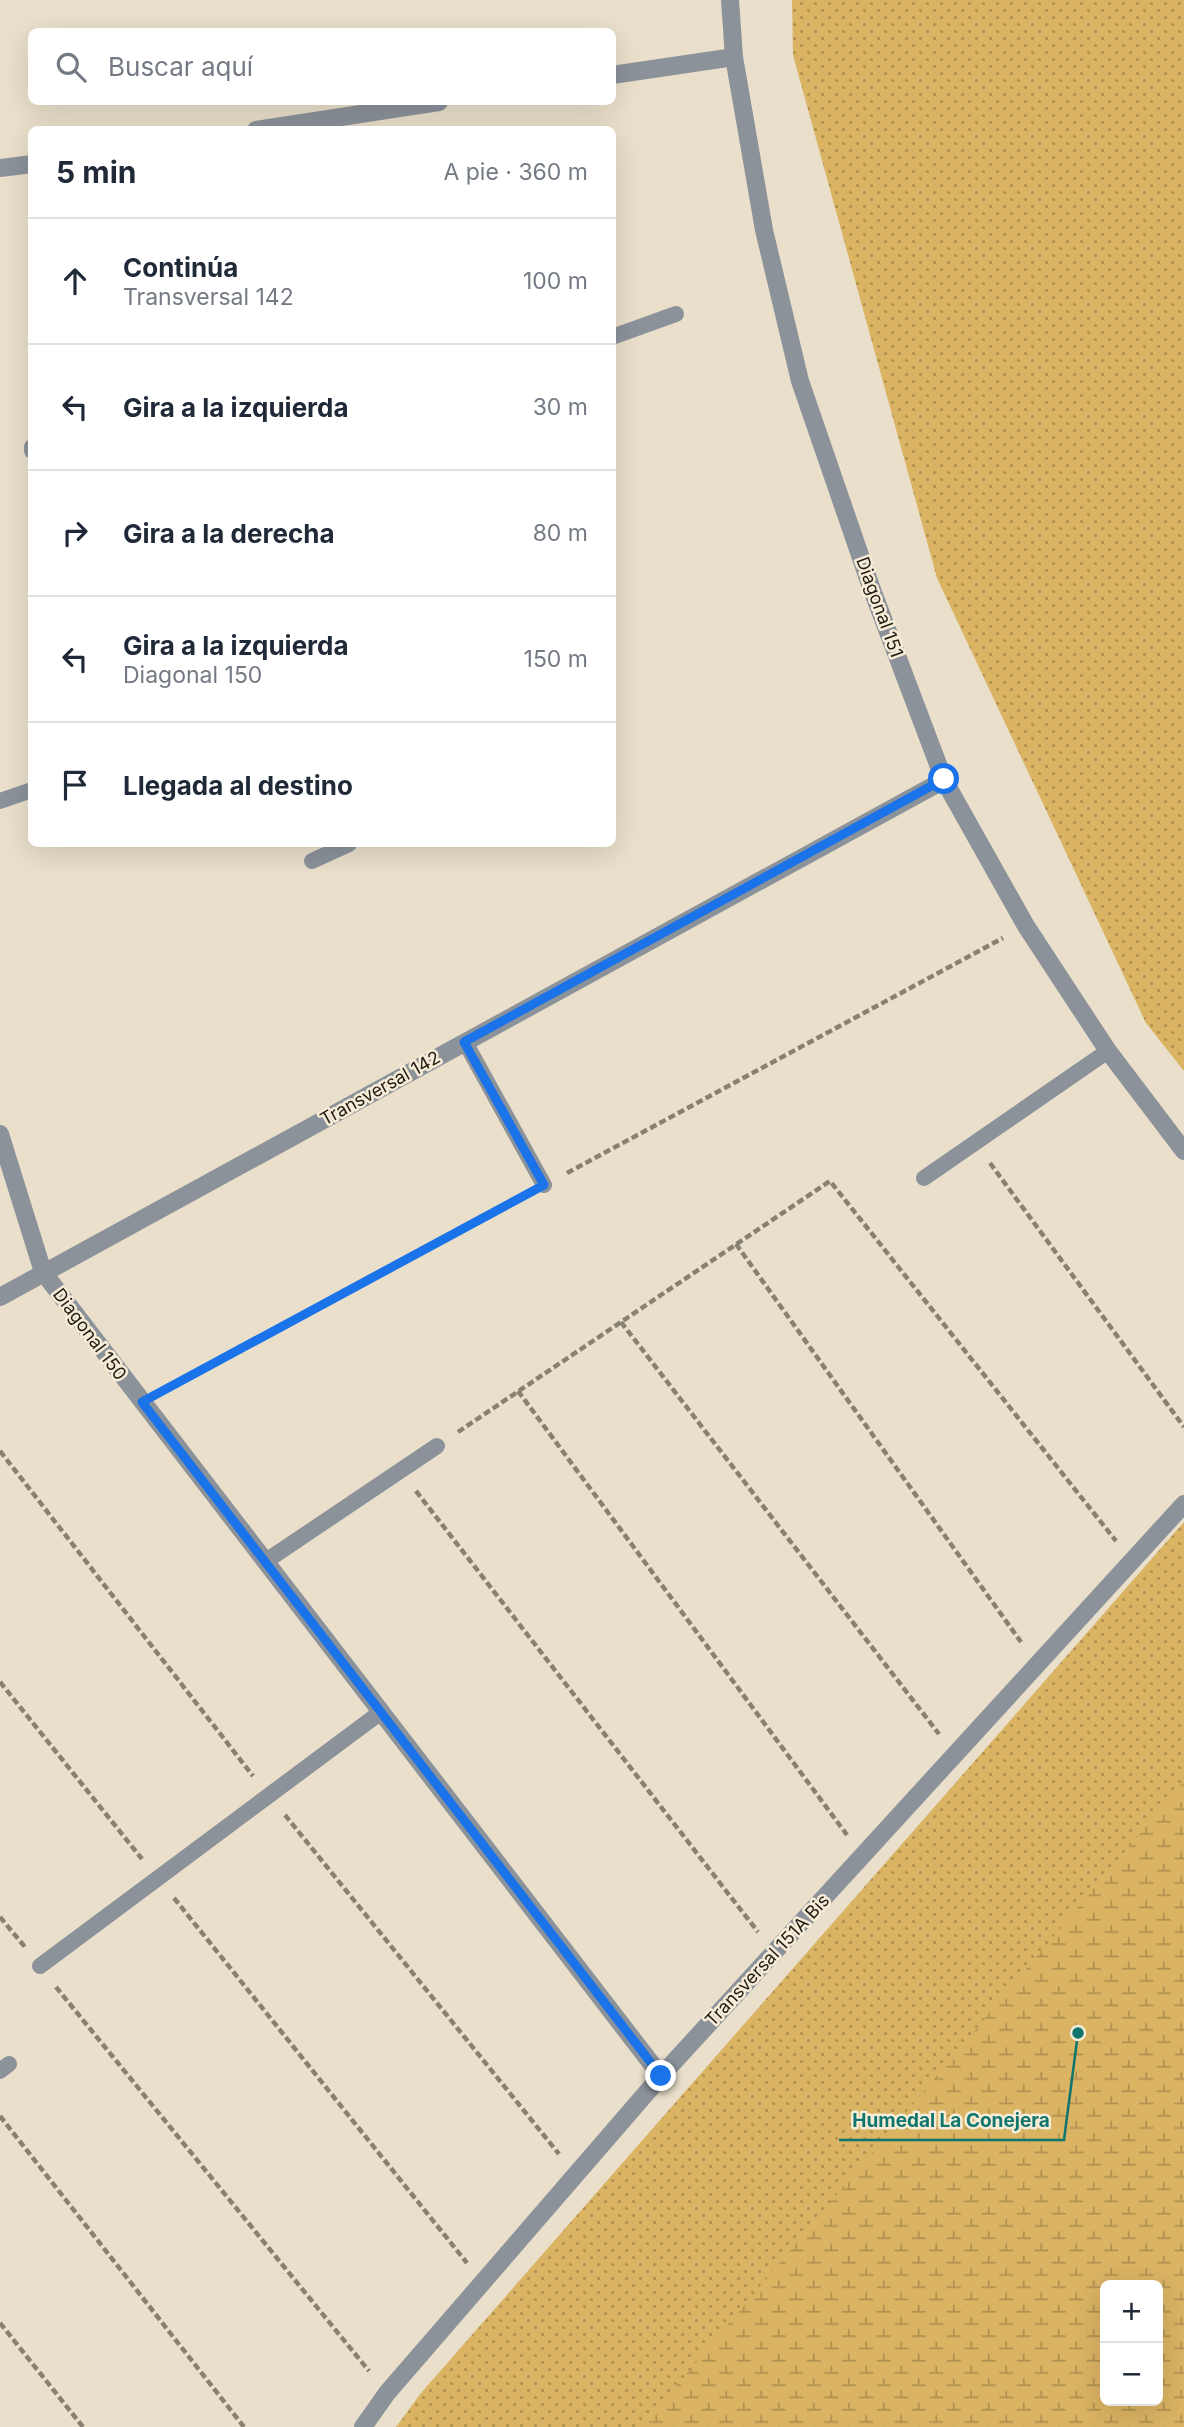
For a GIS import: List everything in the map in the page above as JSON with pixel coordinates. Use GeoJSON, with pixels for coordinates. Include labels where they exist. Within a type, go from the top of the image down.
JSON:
{"type":"FeatureCollection","features":[{"type":"Feature","properties":{"kind":"street","name":"Diagonal 151"},"geometry":{"type":"LineString","coordinates":[[730,0],[734,57],[764,230],[800,381],[872,587],[944,779],[1026,926],[1108,1051],[1184,1151]]}},
{"type":"Feature","properties":{"kind":"street"},"geometry":{"type":"LineString","coordinates":[[616,74],[734,57]]}},
{"type":"Feature","properties":{"kind":"street"},"geometry":{"type":"LineString","coordinates":[[282,126],[419,105]]}},
{"type":"Feature","properties":{"kind":"street"},"geometry":{"type":"LineString","coordinates":[[0,168],[28,164]]}},
{"type":"Feature","properties":{"kind":"street","name":"Transversal 142"},"geometry":{"type":"LineString","coordinates":[[0,1297],[944,779]]}},
{"type":"Feature","properties":{"kind":"street","name":"Diagonal 150"},"geometry":{"type":"LineString","coordinates":[[0,1134],[43,1272],[661,2076]]}},
{"type":"Feature","properties":{"kind":"street","name":"Transversal 151A Bis"},"geometry":{"type":"LineString","coordinates":[[363,2427],[387,2393],[661,2076],[1184,1503]]}},
{"type":"Feature","properties":{"kind":"lane"},"geometry":{"type":"LineString","coordinates":[[616,336],[676,314]]}},
{"type":"Feature","properties":{"kind":"lane"},"geometry":{"type":"LineString","coordinates":[[0,801],[28,791]]}},
{"type":"Feature","properties":{"kind":"lane"},"geometry":{"type":"LineString","coordinates":[[312,861],[342,847]]}},
{"type":"Feature","properties":{"kind":"lane"},"geometry":{"type":"LineString","coordinates":[[464,1042],[544,1185]]}},
{"type":"Feature","properties":{"kind":"lane"},"geometry":{"type":"LineString","coordinates":[[925,1178],[1108,1051]]}},
{"type":"Feature","properties":{"kind":"lane"},"geometry":{"type":"LineString","coordinates":[[266,1562],[437,1446]]}},
{"type":"Feature","properties":{"kind":"lane"},"geometry":{"type":"LineString","coordinates":[[40,1966],[381,1712]]}},
{"type":"Feature","properties":{"kind":"path"},"geometry":{"type":"LineString","coordinates":[[142,1402],[1026,926]]}},
{"type":"Feature","properties":{"kind":"path"},"geometry":{"type":"LineString","coordinates":[[975,1143],[1184,1427]]}},
{"type":"Feature","properties":{"kind":"path"},"geometry":{"type":"LineString","coordinates":[[437,1446],[830,1181],[1132,1561]]}},
{"type":"Feature","properties":{"kind":"path"},"geometry":{"type":"LineString","coordinates":[[736,1244],[1037,1665]]}},
{"type":"Feature","properties":{"kind":"path"},"geometry":{"type":"LineString","coordinates":[[621,1322],[955,1754]]}},
{"type":"Feature","properties":{"kind":"path"},"geometry":{"type":"LineString","coordinates":[[518,1391],[862,1856]]}},
{"type":"Feature","properties":{"kind":"path"},"geometry":{"type":"LineString","coordinates":[[401,1471],[773,1952]]}},
{"type":"Feature","properties":{"kind":"path"},"geometry":{"type":"LineString","coordinates":[[0,1682],[482,2283]]}},
{"type":"Feature","properties":{"kind":"path"},"geometry":{"type":"LineString","coordinates":[[0,1917],[387,2393]]}},
{"type":"Feature","properties":{"kind":"path"},"geometry":{"type":"LineString","coordinates":[[0,2116],[244,2427]]}},
{"type":"Feature","properties":{"kind":"path"},"geometry":{"type":"LineString","coordinates":[[0,2323],[83,2427]]}},
{"type":"Feature","properties":{"kind":"green space"},"geometry":{"type":"Polygon","coordinates":[[[792,0],[1184,0],[1184,1071],[1146,1023],[937,578],[793,55],[792,0]]]}},
{"type":"Feature","properties":{"kind":"green space"},"geometry":{"type":"Polygon","coordinates":[[[1184,1522],[1184,1799],[688,2427],[396,2427],[421,2393],[1184,1522]]]}},
{"type":"Feature","properties":{"kind":"green space"},"geometry":{"type":"Polygon","coordinates":[[[1184,1781],[1184,2427],[642,2427],[1184,1781]]]}},
{"type":"Feature","properties":{"kind":"place","name":"Humedal La Conejera"},"geometry":{"type":"Point","coordinates":[1078,2033]}},
{"type":"Feature","properties":{"kind":"route"},"geometry":{"type":"LineString","coordinates":[[661,2076],[142,1402],[544,1185],[464,1042],[944,779]]}}]}
